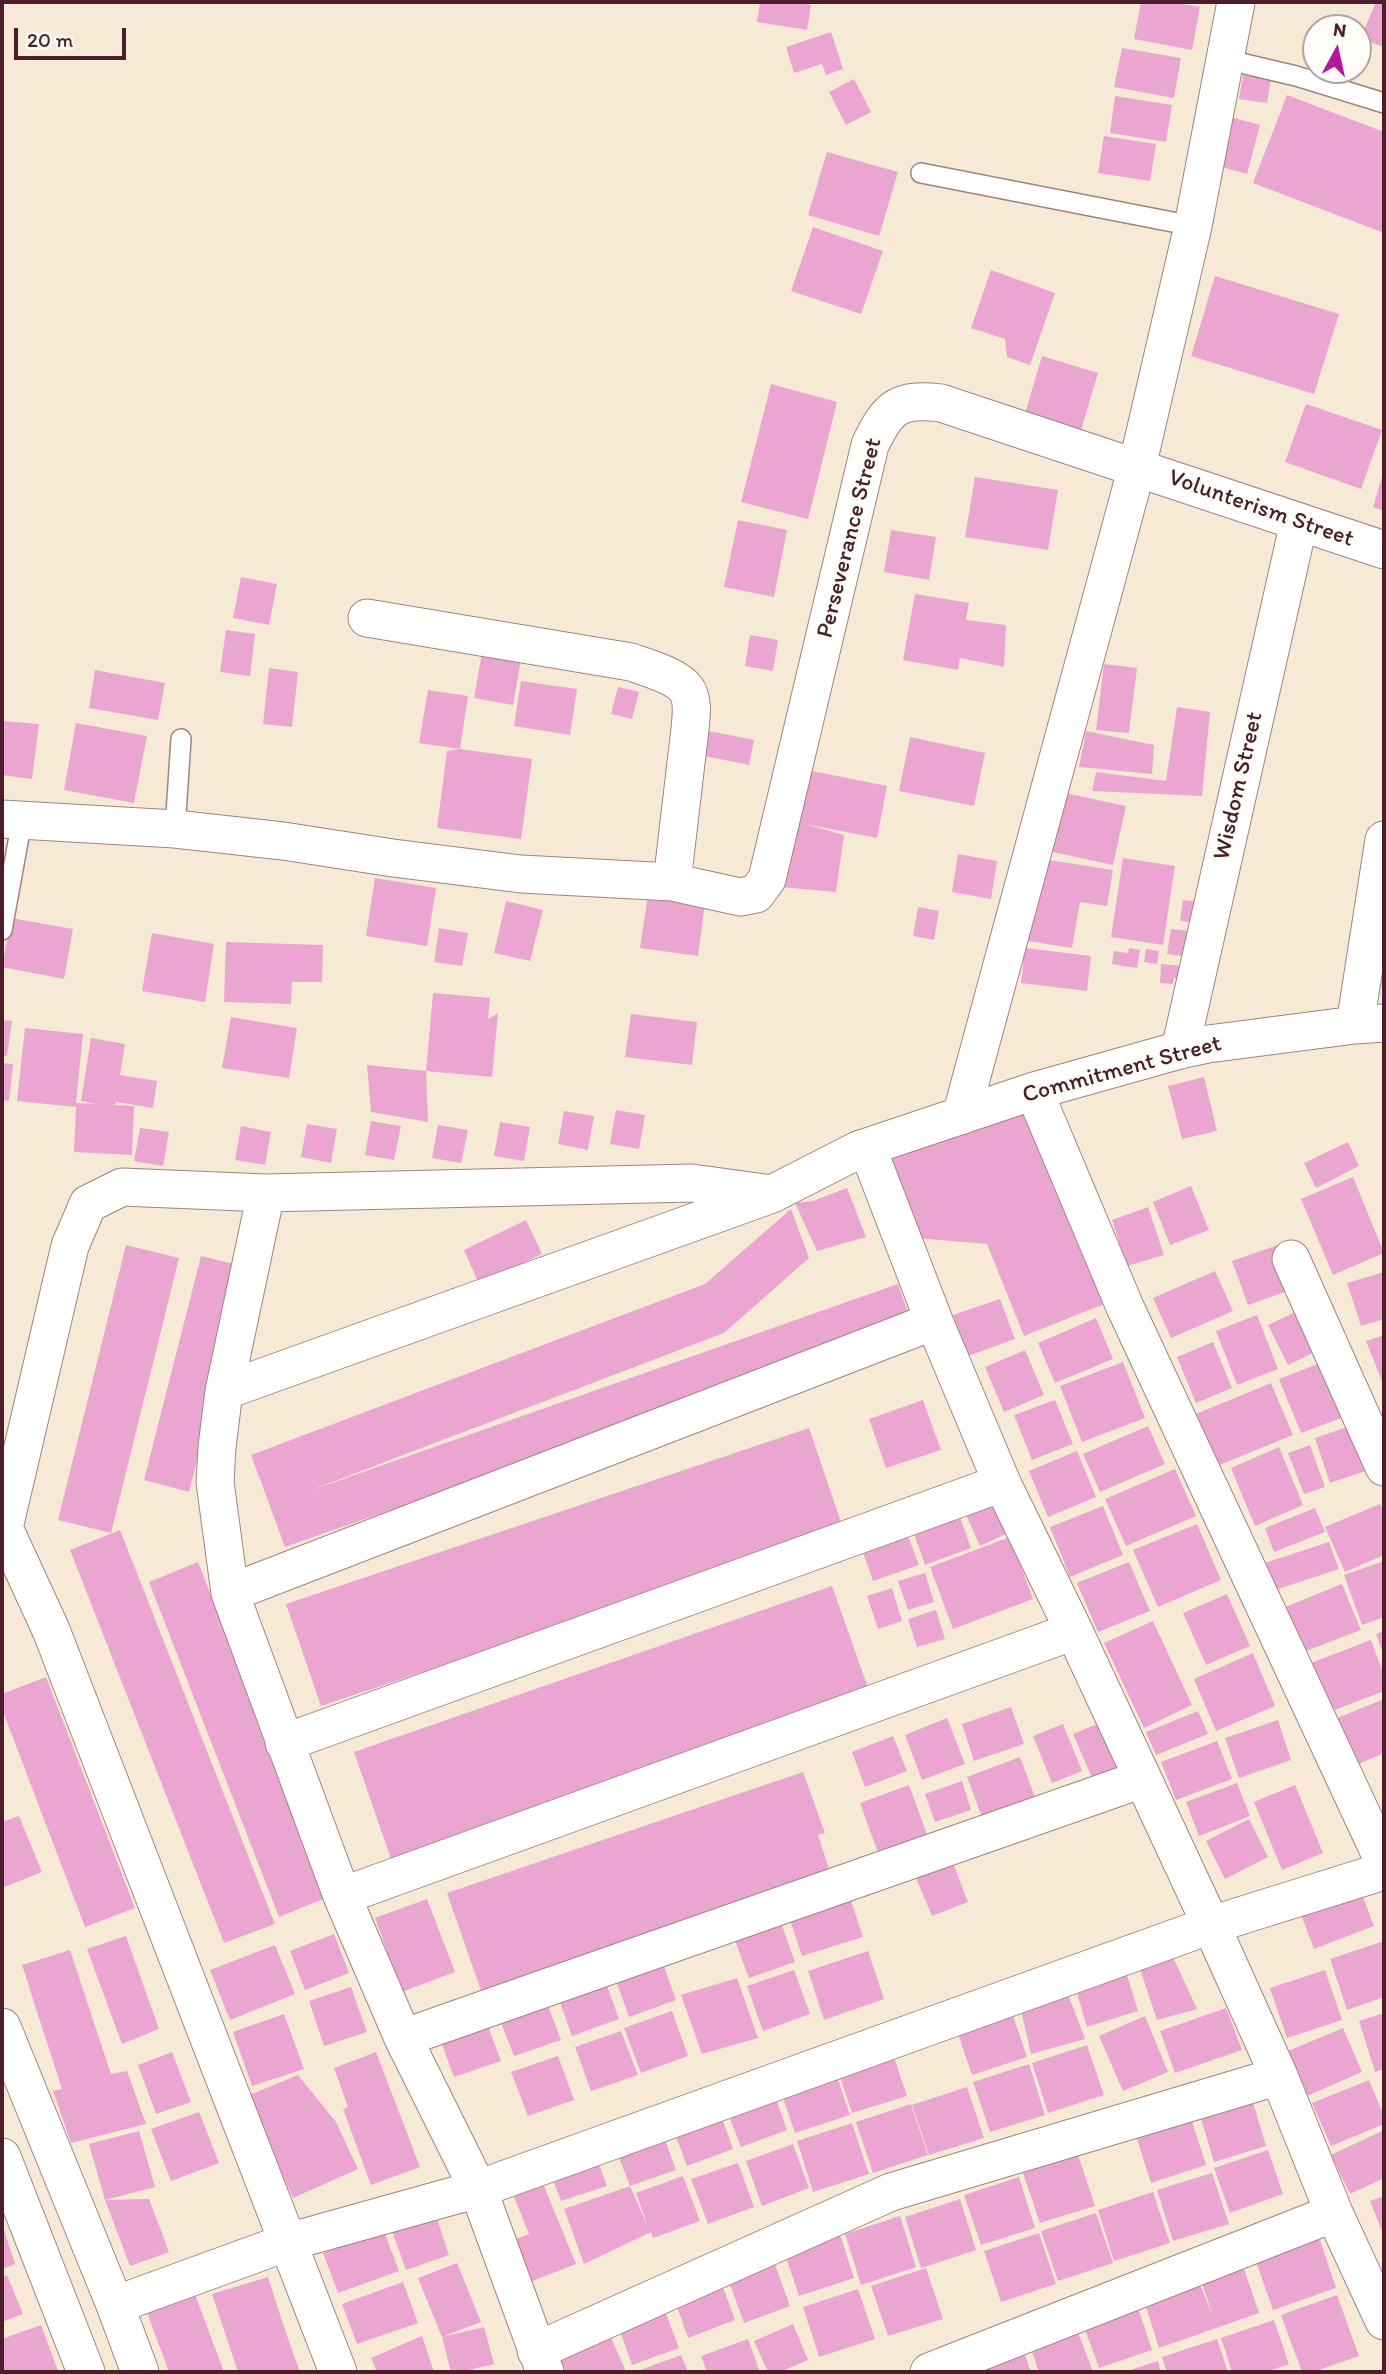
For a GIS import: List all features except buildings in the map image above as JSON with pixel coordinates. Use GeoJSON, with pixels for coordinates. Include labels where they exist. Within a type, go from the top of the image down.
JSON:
{"type":"FeatureCollection","features":[{"type":"Feature","properties":{"kind":"street"},"geometry":{"type":"LineString","coordinates":[[961,1116],[1137,467],[1193,226],[1236,2]]}},
{"type":"Feature","properties":{"kind":"street","name":"Perseverance Street"},"geometry":{"type":"LineString","coordinates":[[672,882],[740,897],[756,894],[767,879],[870,445],[888,413],[902,405],[919,401],[941,403],[1137,467]]}},
{"type":"Feature","properties":{"kind":"street","name":"Volunterism Street"},"geometry":{"type":"LineString","coordinates":[[1137,467],[1384,550]]}},
{"type":"Feature","properties":{"kind":"street","name":"Wisdom Street"},"geometry":{"type":"LineString","coordinates":[[1180,1050],[1299,522]]}},
{"type":"Feature","properties":{"kind":"street"},"geometry":{"type":"LineString","coordinates":[[12,820],[175,829],[522,874],[672,882],[690,729],[691,708],[687,690],[668,676],[631,662],[367,618]]}},
{"type":"Feature","properties":{"kind":"street"},"geometry":{"type":"LineString","coordinates":[[1370,1024],[1384,839]]}},
{"type":"Feature","properties":{"kind":"street","name":"Commitment Street"},"geometry":{"type":"LineString","coordinates":[[224,1391],[772,1194],[867,1147],[1034,1091],[1208,1044],[1370,1024]]}},
{"type":"Feature","properties":{"kind":"street"},"geometry":{"type":"LineString","coordinates":[[1034,1091],[1125,1307],[1384,1862]]}},
{"type":"Feature","properties":{"kind":"street"},"geometry":{"type":"LineString","coordinates":[[867,1147],[934,1321],[1002,1483],[1212,1925],[1279,2076],[1334,2213],[1384,2321]]}},
{"type":"Feature","properties":{"kind":"street"},"geometry":{"type":"LineString","coordinates":[[338,2372],[51,1630],[3,1529],[71,1246],[88,1204],[122,1187],[266,1193],[692,1183],[772,1194]]}},
{"type":"Feature","properties":{"kind":"street"},"geometry":{"type":"LineString","coordinates":[[266,1193],[224,1391],[215,1482],[230,1593],[342,1896],[403,2038],[478,2189],[540,2361],[891,2192],[1279,2076]]}},
{"type":"Feature","properties":{"kind":"street"},"geometry":{"type":"LineString","coordinates":[[1291,1259],[1384,1467]]}},
{"type":"Feature","properties":{"kind":"street"},"geometry":{"type":"LineString","coordinates":[[230,1593],[934,1321]]}},
{"type":"Feature","properties":{"kind":"street"},"geometry":{"type":"LineString","coordinates":[[284,1742],[1002,1483]]}},
{"type":"Feature","properties":{"kind":"street"},"geometry":{"type":"LineString","coordinates":[[342,1896],[1074,1631]]}},
{"type":"Feature","properties":{"kind":"street"},"geometry":{"type":"LineString","coordinates":[[403,2038],[1142,1779]]}},
{"type":"Feature","properties":{"kind":"street"},"geometry":{"type":"LineString","coordinates":[[115,2305],[288,2242],[478,2189],[1212,1925],[1384,1871]]}},
{"type":"Feature","properties":{"kind":"street"},"geometry":{"type":"LineString","coordinates":[[2,2026],[140,2372]]}},
{"type":"Feature","properties":{"kind":"street"},"geometry":{"type":"LineString","coordinates":[[2,2157],[86,2372]]}},
{"type":"Feature","properties":{"kind":"street"},"geometry":{"type":"LineString","coordinates":[[929,2372],[1334,2213]]}},
{"type":"Feature","properties":{"kind":"lane"},"geometry":{"type":"LineString","coordinates":[[1224,60],[1296,76],[1384,103]]}},
{"type":"Feature","properties":{"kind":"lane"},"geometry":{"type":"LineString","coordinates":[[921,173],[1193,226]]}},
{"type":"Feature","properties":{"kind":"lane"},"geometry":{"type":"LineString","coordinates":[[175,829],[181,739]]}},
{"type":"Feature","properties":{"kind":"lane"},"geometry":{"type":"LineString","coordinates":[[2,930],[12,820]]}}]}
